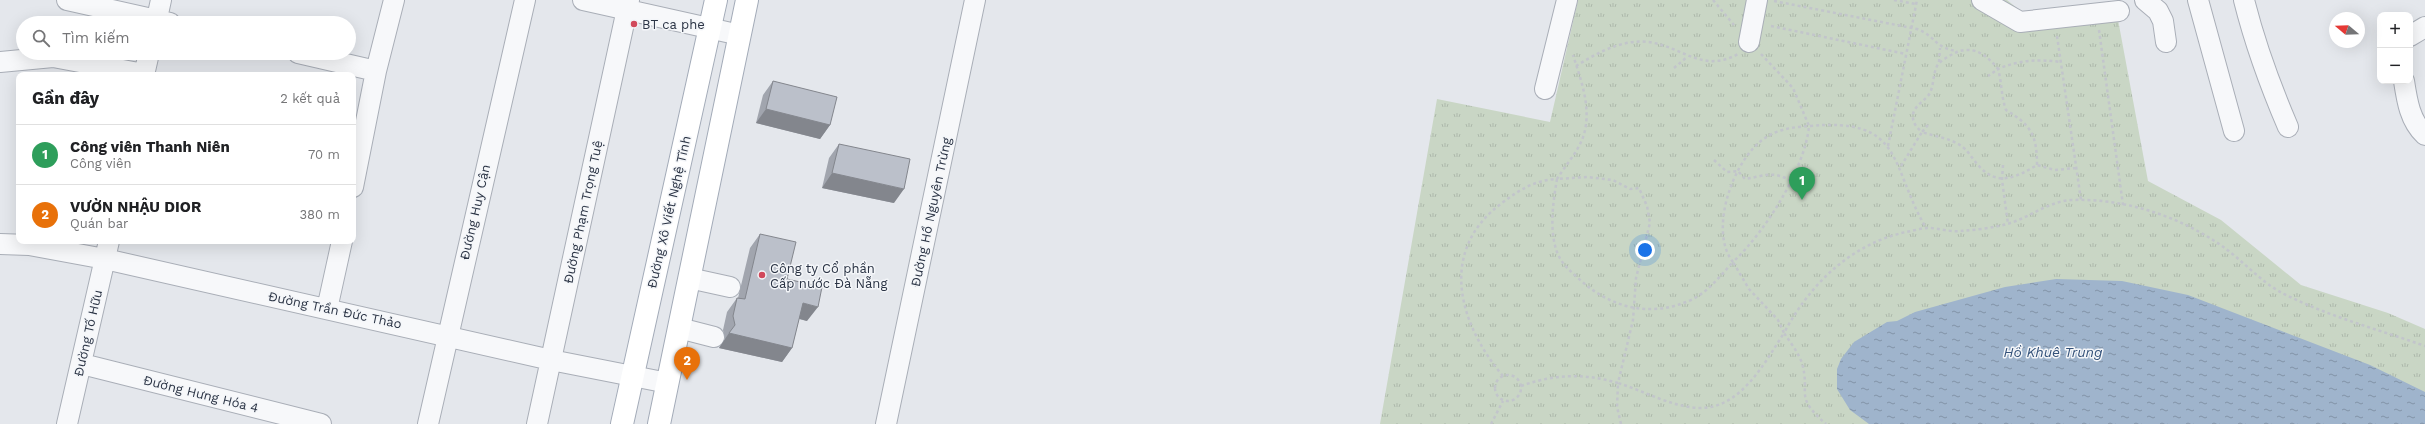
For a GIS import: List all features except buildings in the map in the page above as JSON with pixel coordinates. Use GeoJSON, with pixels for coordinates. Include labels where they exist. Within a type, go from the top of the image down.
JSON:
{"type":"FeatureCollection","features":[{"type":"Feature","properties":{"kind":"main road","name":"Đường Xô Viết Nghệ Tĩnh"},"geometry":{"type":"LineString","coordinates":[[622,424],[716,0]]}},
{"type":"Feature","properties":{"kind":"main road"},"geometry":{"type":"LineString","coordinates":[[660,424],[689,278],[748,0]]}},
{"type":"Feature","properties":{"kind":"street"},"geometry":{"type":"LineString","coordinates":[[67,0],[135,16]]}},
{"type":"Feature","properties":{"kind":"street"},"geometry":{"type":"LineString","coordinates":[[161,0],[161,16]]}},
{"type":"Feature","properties":{"kind":"street"},"geometry":{"type":"LineString","coordinates":[[356,170],[376,71],[394,0]]}},
{"type":"Feature","properties":{"kind":"street","name":"Đường Huy Cận"},"geometry":{"type":"LineString","coordinates":[[428,424],[447,335],[525,0]]}},
{"type":"Feature","properties":{"kind":"street"},"geometry":{"type":"LineString","coordinates":[[583,0],[628,5],[740,35]]}},
{"type":"Feature","properties":{"kind":"street","name":"Đường Hồ Nguyên Trừng"},"geometry":{"type":"LineString","coordinates":[[889,423],[975,0]]}},
{"type":"Feature","properties":{"kind":"street"},"geometry":{"type":"LineString","coordinates":[[1545,89],[1566,0]]}},
{"type":"Feature","properties":{"kind":"street"},"geometry":{"type":"LineString","coordinates":[[1748,42],[1757,0]]}},
{"type":"Feature","properties":{"kind":"street"},"geometry":{"type":"LineString","coordinates":[[1982,0],[2020,22],[2055,20],[2119,11]]}},
{"type":"Feature","properties":{"kind":"street"},"geometry":{"type":"LineString","coordinates":[[2145,0],[2158,11],[2163,20],[2166,42]]}},
{"type":"Feature","properties":{"kind":"street"},"geometry":{"type":"LineString","coordinates":[[2198,0],[2234,130]]}},
{"type":"Feature","properties":{"kind":"street"},"geometry":{"type":"LineString","coordinates":[[2244,0],[2253,36],[2271,89],[2288,127]]}},
{"type":"Feature","properties":{"kind":"street","name":"Đường Phạm Trọng Tuệ"},"geometry":{"type":"LineString","coordinates":[[537,424],[628,5]]}},
{"type":"Feature","properties":{"kind":"street"},"geometry":{"type":"LineString","coordinates":[[2413,34],[2425,27]]}},
{"type":"Feature","properties":{"kind":"street"},"geometry":{"type":"LineString","coordinates":[[0,62],[21,60]]}},
{"type":"Feature","properties":{"kind":"street"},"geometry":{"type":"LineString","coordinates":[[68,60],[129,72]]}},
{"type":"Feature","properties":{"kind":"street"},"geometry":{"type":"LineString","coordinates":[[145,72],[147,60]]}},
{"type":"Feature","properties":{"kind":"street"},"geometry":{"type":"LineString","coordinates":[[328,60],[376,71]]}},
{"type":"Feature","properties":{"kind":"street"},"geometry":{"type":"LineString","coordinates":[[2405,84],[2410,112],[2418,129],[2425,135]]}},
{"type":"Feature","properties":{"kind":"street","name":"Đường Trần Đức Thảo"},"geometry":{"type":"LineString","coordinates":[[0,244],[107,250],[327,309],[447,335],[551,360],[632,374],[668,383]]}},
{"type":"Feature","properties":{"kind":"street"},"geometry":{"type":"LineString","coordinates":[[327,309],[341,244]]}},
{"type":"Feature","properties":{"kind":"street","name":"Đường Tố Hữu"},"geometry":{"type":"LineString","coordinates":[[68,424],[107,250]]}},
{"type":"Feature","properties":{"kind":"street"},"geometry":{"type":"LineString","coordinates":[[689,278],[730,287]]}},
{"type":"Feature","properties":{"kind":"street"},"geometry":{"type":"LineString","coordinates":[[679,328],[714,337]]}},
{"type":"Feature","properties":{"kind":"street","name":"Đường Hưng Hóa 4"},"geometry":{"type":"LineString","coordinates":[[82,364],[321,424]]}},
{"type":"Feature","properties":{"kind":"path"},"geometry":{"type":"LineString","coordinates":[[1572,52],[1585,98],[1588,118],[1582,140],[1556,179],[1553,220],[1555,245],[1560,259],[1579,280],[1603,298],[1620,306],[1634,308],[1662,307],[1693,299],[1702,293],[1747,249],[1791,181],[1801,162],[1809,126],[1793,88],[1748,42],[1713,0]]}},
{"type":"Feature","properties":{"kind":"path"},"geometry":{"type":"LineString","coordinates":[[1768,0],[1911,28],[1924,32],[1940,47],[1957,51],[1976,51],[1985,55],[1998,70],[2002,82],[2001,96],[2006,110],[2020,119],[2032,131],[2037,148],[2037,165]]}},
{"type":"Feature","properties":{"kind":"path"},"geometry":{"type":"LineString","coordinates":[[1894,0],[1916,4]]}},
{"type":"Feature","properties":{"kind":"path"},"geometry":{"type":"LineString","coordinates":[[1888,146],[1917,0]]}},
{"type":"Feature","properties":{"kind":"path"},"geometry":{"type":"LineString","coordinates":[[2097,14],[2123,205]]}},
{"type":"Feature","properties":{"kind":"path"},"geometry":{"type":"LineString","coordinates":[[2055,20],[2081,200]]}},
{"type":"Feature","properties":{"kind":"path"},"geometry":{"type":"LineString","coordinates":[[1753,22],[1906,54]]}},
{"type":"Feature","properties":{"kind":"path"},"geometry":{"type":"LineString","coordinates":[[1576,66],[1604,51],[1632,42],[1647,42],[1664,46],[1687,57],[1712,62],[1726,61],[1738,54],[1748,42]]}},
{"type":"Feature","properties":{"kind":"path"},"geometry":{"type":"LineString","coordinates":[[1940,47],[1940,59],[1931,90],[1913,113],[1913,120],[1922,132],[1957,144],[1965,149],[1985,172],[2002,180],[2017,177],[2037,165],[2055,170],[2076,168]]}},
{"type":"Feature","properties":{"kind":"path"},"geometry":{"type":"LineString","coordinates":[[1938,64],[1957,51]]}},
{"type":"Feature","properties":{"kind":"path"},"geometry":{"type":"LineString","coordinates":[[1674,68],[1687,57]]}},
{"type":"Feature","properties":{"kind":"path"},"geometry":{"type":"LineString","coordinates":[[1988,76],[2020,61],[2046,60],[2061,62]]}},
{"type":"Feature","properties":{"kind":"path"},"geometry":{"type":"LineString","coordinates":[[1826,424],[1814,414],[1806,402],[1802,364],[1778,320],[1749,289],[1725,247],[1722,223],[1726,203],[1738,171],[1753,149],[1764,138],[1781,130],[1809,126],[1842,124],[1855,126],[1868,130],[1881,138],[1888,146],[1900,167],[1913,204],[1926,228]]}},
{"type":"Feature","properties":{"kind":"path"},"geometry":{"type":"LineString","coordinates":[[1900,167],[1928,125]]}},
{"type":"Feature","properties":{"kind":"path"},"geometry":{"type":"LineString","coordinates":[[1714,160],[1727,172],[1738,171]]}},
{"type":"Feature","properties":{"kind":"path"},"geometry":{"type":"LineString","coordinates":[[2003,165],[2002,180],[2008,224]]}},
{"type":"Feature","properties":{"kind":"path"},"geometry":{"type":"LineString","coordinates":[[1738,171],[1746,179],[1769,173],[1781,175],[1791,181]]}},
{"type":"Feature","properties":{"kind":"path"},"geometry":{"type":"LineString","coordinates":[[1521,386],[1514,377],[1503,376],[1477,340],[1469,322],[1461,288],[1464,254],[1474,231],[1489,213],[1530,185],[1543,180],[1587,177],[1613,180],[1625,187],[1639,188],[1647,206],[1650,223],[1636,278],[1634,308],[1618,383],[1618,407],[1621,424]]}},
{"type":"Feature","properties":{"kind":"path"},"geometry":{"type":"LineString","coordinates":[[1521,386],[1551,377],[1565,375],[1597,377],[1685,405],[1700,408],[1712,406],[1726,401],[1749,383],[1813,290],[1844,260],[1876,241],[1926,228],[1959,231],[2008,224],[2049,205],[2081,200],[2123,205],[2161,215],[2189,226],[2222,246],[2280,291],[2312,308],[2425,346]]}},
{"type":"Feature","properties":{"kind":"path"},"geometry":{"type":"LineString","coordinates":[[1503,376],[1494,386],[1496,395],[1503,401],[1516,399],[1521,386]]}},
{"type":"Feature","properties":{"kind":"path"},"geometry":{"type":"LineString","coordinates":[[1491,424],[1503,401]]}},
{"type":"Feature","properties":{"kind":"green space"},"geometry":{"type":"Polygon","coordinates":[[[1578,0],[2007,0],[2034,22],[2116,9],[2148,181],[2221,220],[2301,285],[2388,313],[2425,329],[2425,424],[1380,424],[1437,99],[1550,122],[1578,0]]]}},
{"type":"Feature","properties":{"kind":"water","name":"Hồ Khuê Trung"},"geometry":{"type":"Polygon","coordinates":[[[2056,279],[2122,281],[2188,295],[2370,365],[2425,392],[2425,424],[1869,424],[1850,410],[1837,389],[1837,369],[1841,359],[1854,342],[1887,322],[1897,321],[1915,312],[2005,287],[2056,279]]]}},
{"type":"Feature","properties":{"kind":"place","name":"BT ca phe"},"geometry":{"type":"Point","coordinates":[634,24]}},
{"type":"Feature","properties":{"kind":"place","name":"Công viên Thanh Niên"},"geometry":{"type":"Point","coordinates":[1802,200]}},
{"type":"Feature","properties":{"kind":"place","name":"Công ty Cổ phần Cấp nước Đà Nẵng"},"geometry":{"type":"Point","coordinates":[762,275]}},
{"type":"Feature","properties":{"kind":"place","name":"VƯỜN NHẬU DIOR"},"geometry":{"type":"Point","coordinates":[687,380]}}]}
